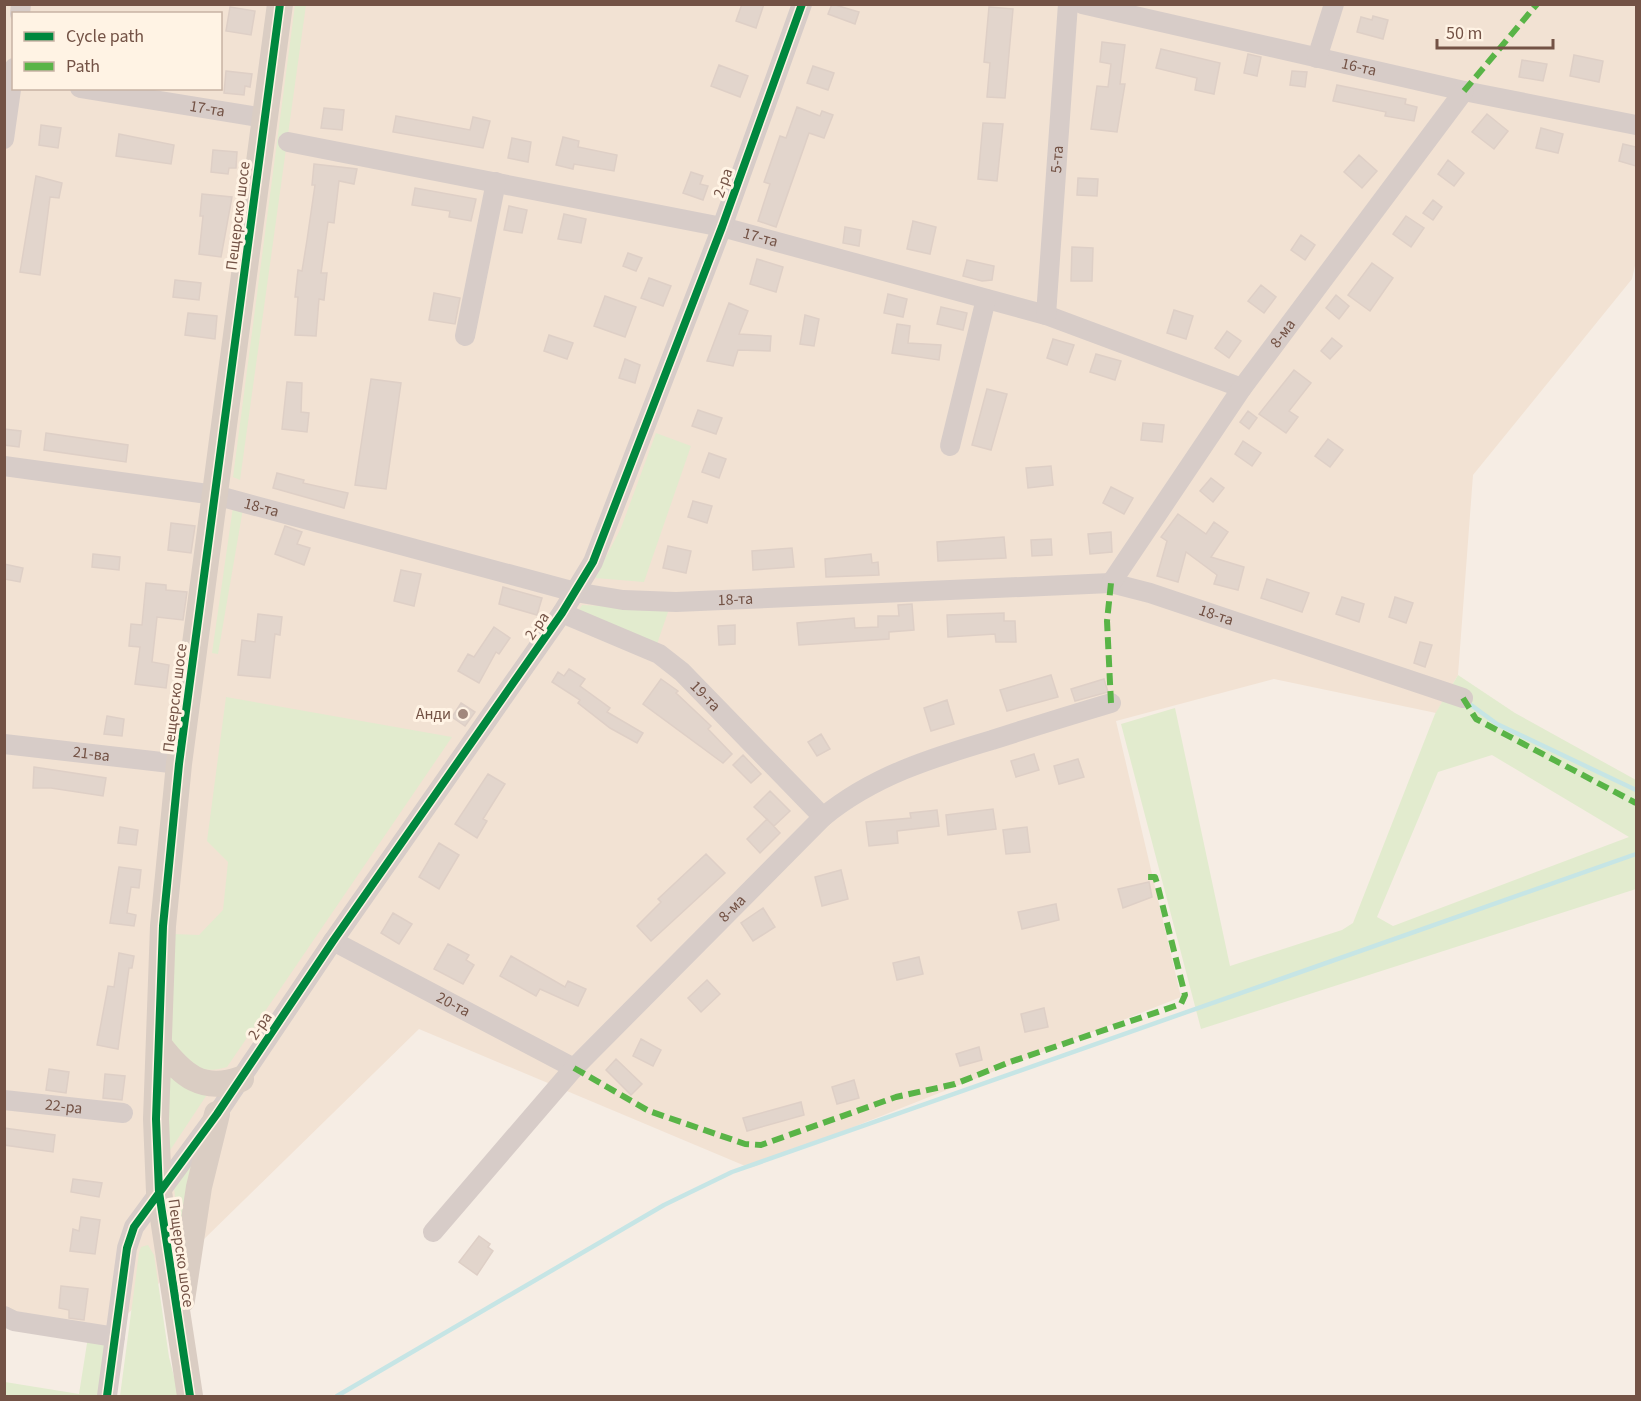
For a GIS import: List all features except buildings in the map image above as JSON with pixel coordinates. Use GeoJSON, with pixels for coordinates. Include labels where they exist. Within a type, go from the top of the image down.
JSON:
{"type":"FeatureCollection","features":[{"type":"Feature","properties":{"kind":"main road","name":"Пещерско шосе"},"geometry":{"type":"LineString","coordinates":[[190,1396],[159,1192],[156,1119],[163,926],[179,764],[280,4]]}},
{"type":"Feature","properties":{"kind":"main road"},"geometry":{"type":"LineString","coordinates":[[159,1045],[172,1063],[194,1079],[215,1085],[241,1079]]}},
{"type":"Feature","properties":{"kind":"main road"},"geometry":{"type":"LineString","coordinates":[[179,1333],[191,1235],[217,1114]]}},
{"type":"Feature","properties":{"kind":"street","name":"2-ра"},"geometry":{"type":"LineString","coordinates":[[107,1396],[129,1237],[142,1213],[217,1114],[333,941],[562,613],[607,533],[722,227],[802,4]]}},
{"type":"Feature","properties":{"kind":"street","name":"5-та"},"geometry":{"type":"LineString","coordinates":[[1046,315],[1068,4]]}},
{"type":"Feature","properties":{"kind":"street","name":"16-та"},"geometry":{"type":"LineString","coordinates":[[1082,4],[1464,91],[1636,125]]}},
{"type":"Feature","properties":{"kind":"street"},"geometry":{"type":"LineString","coordinates":[[1317,58],[1334,4]]}},
{"type":"Feature","properties":{"kind":"street"},"geometry":{"type":"LineString","coordinates":[[4,139],[11,74]]}},
{"type":"Feature","properties":{"kind":"street","name":"17-та"},"geometry":{"type":"LineString","coordinates":[[92,90],[264,118]]}},
{"type":"Feature","properties":{"kind":"street","name":"8-ма"},"geometry":{"type":"LineString","coordinates":[[1112,583],[1242,388],[1464,91]]}},
{"type":"Feature","properties":{"kind":"street","name":"17-та"},"geometry":{"type":"LineString","coordinates":[[288,142],[722,227],[1046,315],[1242,388]]}},
{"type":"Feature","properties":{"kind":"street"},"geometry":{"type":"LineString","coordinates":[[465,336],[496,182]]}},
{"type":"Feature","properties":{"kind":"street"},"geometry":{"type":"LineString","coordinates":[[950,446],[986,299]]}},
{"type":"Feature","properties":{"kind":"street","name":"18-та"},"geometry":{"type":"LineString","coordinates":[[4,466],[215,495],[575,592],[623,600],[676,602],[1112,583],[1150,592],[1462,698]]}},
{"type":"Feature","properties":{"kind":"street","name":"19-та"},"geometry":{"type":"LineString","coordinates":[[562,613],[659,654],[682,672],[823,817]]}},
{"type":"Feature","properties":{"kind":"street","name":"8-ма"},"geometry":{"type":"LineString","coordinates":[[433,1232],[574,1068],[823,817],[860,790],[917,764],[1111,703]]}},
{"type":"Feature","properties":{"kind":"street","name":"21-ва"},"geometry":{"type":"LineString","coordinates":[[4,744],[179,764]]}},
{"type":"Feature","properties":{"kind":"street","name":"20-та"},"geometry":{"type":"LineString","coordinates":[[333,941],[574,1068]]}},
{"type":"Feature","properties":{"kind":"street","name":"22-ра"},"geometry":{"type":"LineString","coordinates":[[4,1100],[123,1113]]}},
{"type":"Feature","properties":{"kind":"street"},"geometry":{"type":"LineString","coordinates":[[4,1316],[14,1321],[115,1337]]}},
{"type":"Feature","properties":{"kind":"shaded area"},"geometry":{"type":"Polygon","coordinates":[[[5,5],[1636,5],[1636,261],[1632,279],[1473,475],[1458,675],[1436,713],[1274,679],[1116,721],[1181,997],[750,1168],[419,1029],[109,1332],[5,1318],[5,5]]]}},
{"type":"Feature","properties":{"kind":"green space"},"geometry":{"type":"Polygon","coordinates":[[[295,5],[306,5],[240,480],[233,477],[295,5]]]}},
{"type":"Feature","properties":{"kind":"green space"},"geometry":{"type":"Polygon","coordinates":[[[656,433],[691,446],[644,582],[595,578],[621,528],[656,433]]]}},
{"type":"Feature","properties":{"kind":"green space"},"geometry":{"type":"Polygon","coordinates":[[[234,500],[244,503],[218,654],[212,653],[234,500]]]}},
{"type":"Feature","properties":{"kind":"green space"},"geometry":{"type":"Polygon","coordinates":[[[582,605],[669,609],[657,644],[577,613],[582,605]]]}},
{"type":"Feature","properties":{"kind":"green space"},"geometry":{"type":"Polygon","coordinates":[[[1458,675],[1515,713],[1636,780],[1636,889],[1201,1029],[1121,724],[1175,708],[1230,966],[1342,930],[1353,923],[1435,714],[1458,675]],[[1492,755],[1438,772],[1377,917],[1393,926],[1629,837],[1492,755]]]}},
{"type":"Feature","properties":{"kind":"green space"},"geometry":{"type":"Polygon","coordinates":[[[226,697],[452,737],[227,1067],[209,1070],[190,1064],[170,1049],[173,934],[199,935],[223,910],[228,862],[207,841],[226,697]]]}},
{"type":"Feature","properties":{"kind":"green space"},"geometry":{"type":"Polygon","coordinates":[[[165,1070],[212,1087],[165,1158],[165,1070]]]}},
{"type":"Feature","properties":{"kind":"green space"},"geometry":{"type":"Polygon","coordinates":[[[199,1154],[182,1255],[174,1188],[199,1154]]]}},
{"type":"Feature","properties":{"kind":"green space"},"geometry":{"type":"Polygon","coordinates":[[[148,1245],[154,1255],[169,1357],[179,1396],[120,1396],[139,1253],[141,1247],[148,1245]]]}},
{"type":"Feature","properties":{"kind":"green space"},"geometry":{"type":"Polygon","coordinates":[[[88,1337],[108,1340],[101,1396],[5,1396],[5,1382],[79,1394],[88,1337]]]}},
{"type":"Feature","properties":{"kind":"waterway"},"geometry":{"type":"LineString","coordinates":[[1467,702],[1497,724],[1636,790]]}},
{"type":"Feature","properties":{"kind":"waterway"},"geometry":{"type":"LineString","coordinates":[[337,1396],[664,1205],[732,1172],[1636,854]]}},
{"type":"Feature","properties":{"kind":"marked path"},"geometry":{"type":"LineString","coordinates":[[1464,91],[1537,4]]}},
{"type":"Feature","properties":{"kind":"marked path"},"geometry":{"type":"LineString","coordinates":[[1111,583],[1107,621],[1111,703]]}},
{"type":"Feature","properties":{"kind":"marked path"},"geometry":{"type":"LineString","coordinates":[[1463,698],[1476,719],[1636,803]]}},
{"type":"Feature","properties":{"kind":"marked path"},"geometry":{"type":"LineString","coordinates":[[574,1068],[649,1111],[745,1144],[761,1145],[896,1097],[955,1084],[1010,1062],[1181,1004],[1185,995],[1157,883],[1155,877],[1147,877]]}},
{"type":"Feature","properties":{"kind":"cycle path"},"geometry":{"type":"LineString","coordinates":[[190,1396],[159,1192],[156,1119],[163,926],[179,764],[280,4]]}},
{"type":"Feature","properties":{"kind":"cycle path"},"geometry":{"type":"LineString","coordinates":[[107,1396],[127,1248],[134,1227],[217,1114],[333,941],[562,613],[593,562],[722,227],[802,4]]}},
{"type":"Feature","properties":{"kind":"place","name":"Анди"},"geometry":{"type":"Point","coordinates":[463,714]}}]}
